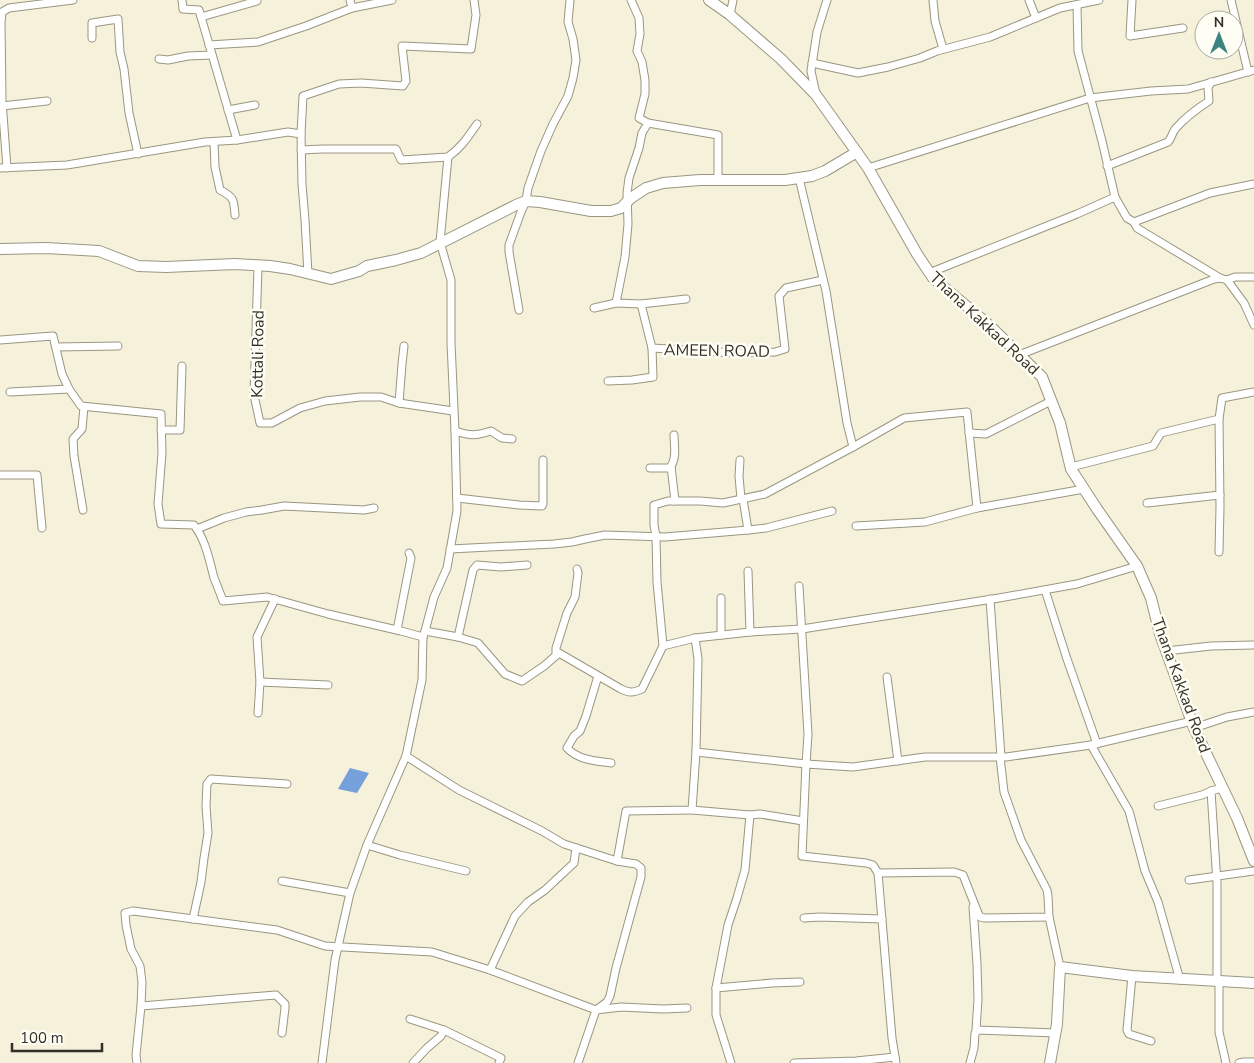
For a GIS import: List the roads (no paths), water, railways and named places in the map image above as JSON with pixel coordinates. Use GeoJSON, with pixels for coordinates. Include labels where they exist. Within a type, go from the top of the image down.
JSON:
{"type":"FeatureCollection","features":[{"type":"Feature","properties":{"kind":"main road","name":"Thana Kakkad Road"},"geometry":{"type":"LineString","coordinates":[[709,0],[730,15],[781,59],[816,95],[868,168],[916,254],[933,278],[989,325],[1042,377],[1060,423],[1071,467],[1137,566],[1151,598],[1160,634],[1193,724],[1237,818],[1254,861]]}},
{"type":"Feature","properties":{"kind":"main road"},"geometry":{"type":"LineString","coordinates":[[0,249],[46,248],[99,251],[138,266],[166,267],[235,264],[290,268],[331,279],[359,271],[367,266],[421,253],[526,201],[591,211],[611,211],[622,208],[646,188],[664,183],[700,180],[785,180],[812,176],[825,171],[857,152]]}},
{"type":"Feature","properties":{"kind":"main road"},"geometry":{"type":"LineString","coordinates":[[1050,1063],[1056,1033],[1060,967],[1180,980],[1254,983]]}},
{"type":"Feature","properties":{"kind":"street"},"geometry":{"type":"LineString","coordinates":[[73,0],[36,2],[1,12],[3,168],[67,165],[205,142],[237,140],[288,132],[301,134]]}},
{"type":"Feature","properties":{"kind":"street"},"geometry":{"type":"LineString","coordinates":[[182,0],[184,9],[199,10],[202,17],[237,140]]}},
{"type":"Feature","properties":{"kind":"street"},"geometry":{"type":"LineString","coordinates":[[209,45],[258,42],[306,26],[351,4],[392,0]]}},
{"type":"Feature","properties":{"kind":"street"},"geometry":{"type":"LineString","coordinates":[[308,274],[301,150],[303,96],[340,84],[361,83],[404,86],[406,81],[402,46],[471,49],[476,15],[474,0]]}},
{"type":"Feature","properties":{"kind":"street"},"geometry":{"type":"LineString","coordinates":[[519,310],[509,245],[520,212],[526,201],[528,188],[541,151],[568,96],[573,78],[576,60],[568,22],[570,0]]}},
{"type":"Feature","properties":{"kind":"street"},"geometry":{"type":"LineString","coordinates":[[631,0],[639,18],[640,34],[637,52],[642,62],[645,80],[645,94],[639,118],[648,123],[718,135],[718,180]]}},
{"type":"Feature","properties":{"kind":"street"},"geometry":{"type":"LineString","coordinates":[[730,15],[733,0]]}},
{"type":"Feature","properties":{"kind":"street"},"geometry":{"type":"LineString","coordinates":[[816,95],[811,71],[817,32],[827,0]]}},
{"type":"Feature","properties":{"kind":"street"},"geometry":{"type":"LineString","coordinates":[[933,0],[935,21],[943,49]]}},
{"type":"Feature","properties":{"kind":"street"},"geometry":{"type":"LineString","coordinates":[[1029,0],[1036,18]]}},
{"type":"Feature","properties":{"kind":"street"},"geometry":{"type":"LineString","coordinates":[[812,63],[858,73],[888,67],[943,49],[990,37],[1060,8],[1099,0]]}},
{"type":"Feature","properties":{"kind":"street"},"geometry":{"type":"LineString","coordinates":[[1132,0],[1130,36],[1183,28]]}},
{"type":"Feature","properties":{"kind":"street"},"geometry":{"type":"LineString","coordinates":[[868,168],[1090,98],[1188,89],[1251,71],[1231,0]]}},
{"type":"Feature","properties":{"kind":"street"},"geometry":{"type":"LineString","coordinates":[[202,17],[258,1]]}},
{"type":"Feature","properties":{"kind":"street"},"geometry":{"type":"LineString","coordinates":[[1080,3],[1078,50],[1114,197],[1126,218],[1134,222],[1137,228],[1224,279],[1244,303],[1254,325]]}},
{"type":"Feature","properties":{"kind":"street"},"geometry":{"type":"LineString","coordinates":[[92,38],[92,23],[118,19],[120,52],[129,112],[138,154]]}},
{"type":"Feature","properties":{"kind":"street"},"geometry":{"type":"LineString","coordinates":[[159,59],[168,60],[188,56],[212,55]]}},
{"type":"Feature","properties":{"kind":"street"},"geometry":{"type":"LineString","coordinates":[[1107,166],[1168,142],[1175,129],[1200,107],[1209,102],[1208,88],[1211,82]]}},
{"type":"Feature","properties":{"kind":"street"},"geometry":{"type":"LineString","coordinates":[[2,106],[47,101]]}},
{"type":"Feature","properties":{"kind":"street"},"geometry":{"type":"LineString","coordinates":[[228,110],[255,105]]}},
{"type":"Feature","properties":{"kind":"street"},"geometry":{"type":"LineString","coordinates":[[616,303],[625,257],[628,224],[628,178],[642,134],[648,123]]}},
{"type":"Feature","properties":{"kind":"street"},"geometry":{"type":"LineString","coordinates":[[301,150],[396,149],[401,160],[448,157],[464,143],[477,124]]}},
{"type":"Feature","properties":{"kind":"street"},"geometry":{"type":"LineString","coordinates":[[214,142],[215,166],[220,190],[231,195],[234,202],[235,215]]}},
{"type":"Feature","properties":{"kind":"street"},"geometry":{"type":"LineString","coordinates":[[322,1063],[335,960],[350,893],[367,845],[406,756],[422,680],[424,634],[434,597],[447,568],[456,512],[451,280],[440,242],[448,157]]}},
{"type":"Feature","properties":{"kind":"street"},"geometry":{"type":"LineString","coordinates":[[798,178],[823,280],[847,424],[853,447]]}},
{"type":"Feature","properties":{"kind":"street"},"geometry":{"type":"LineString","coordinates":[[1134,222],[1210,194],[1254,184]]}},
{"type":"Feature","properties":{"kind":"street"},"geometry":{"type":"LineString","coordinates":[[929,272],[1078,214],[1114,197]]}},
{"type":"Feature","properties":{"kind":"street","name":"Kottali Road"},"geometry":{"type":"LineString","coordinates":[[258,266],[254,395],[260,423],[272,423],[300,408],[324,401],[360,397],[381,397],[399,404],[454,411]]}},
{"type":"Feature","properties":{"kind":"street"},"geometry":{"type":"LineString","coordinates":[[1019,355],[1214,279],[1254,276]]}},
{"type":"Feature","properties":{"kind":"street","name":"AMEEN ROAD"},"geometry":{"type":"LineString","coordinates":[[641,304],[652,348],[736,353],[775,352],[785,349],[779,296],[786,288],[823,280]]}},
{"type":"Feature","properties":{"kind":"street"},"geometry":{"type":"LineString","coordinates":[[594,308],[616,303],[641,304],[686,299]]}},
{"type":"Feature","properties":{"kind":"street"},"geometry":{"type":"LineString","coordinates":[[0,340],[53,336],[62,374],[69,389],[81,406],[161,414],[162,453],[158,504],[161,524],[194,525],[200,533],[208,552],[223,600],[266,597],[397,630],[458,637],[478,643],[505,674],[522,681],[559,653],[629,693],[642,689],[663,646],[657,582],[654,505],[668,501],[723,503],[765,494],[904,418],[967,412],[976,508]]}},
{"type":"Feature","properties":{"kind":"street"},"geometry":{"type":"LineString","coordinates":[[56,347],[118,346]]}},
{"type":"Feature","properties":{"kind":"street"},"geometry":{"type":"LineString","coordinates":[[399,404],[404,346]]}},
{"type":"Feature","properties":{"kind":"street"},"geometry":{"type":"LineString","coordinates":[[608,381],[653,377],[652,348]]}},
{"type":"Feature","properties":{"kind":"street"},"geometry":{"type":"LineString","coordinates":[[161,430],[180,430],[182,366]]}},
{"type":"Feature","properties":{"kind":"street"},"geometry":{"type":"LineString","coordinates":[[10,392],[69,389]]}},
{"type":"Feature","properties":{"kind":"street"},"geometry":{"type":"LineString","coordinates":[[1218,552],[1220,495],[1219,418],[1222,398],[1254,392]]}},
{"type":"Feature","properties":{"kind":"street"},"geometry":{"type":"LineString","coordinates":[[969,433],[986,434],[1051,401]]}},
{"type":"Feature","properties":{"kind":"street"},"geometry":{"type":"LineString","coordinates":[[83,510],[73,439],[82,429],[84,407]]}},
{"type":"Feature","properties":{"kind":"street"},"geometry":{"type":"LineString","coordinates":[[1071,467],[1153,446],[1161,433],[1219,418]]}},
{"type":"Feature","properties":{"kind":"street"},"geometry":{"type":"LineString","coordinates":[[455,431],[466,435],[477,435],[491,430],[502,438],[512,439]]}},
{"type":"Feature","properties":{"kind":"street"},"geometry":{"type":"LineString","coordinates":[[674,435],[675,456],[671,468],[675,501]]}},
{"type":"Feature","properties":{"kind":"street"},"geometry":{"type":"LineString","coordinates":[[456,498],[542,506],[543,460]]}},
{"type":"Feature","properties":{"kind":"street"},"geometry":{"type":"LineString","coordinates":[[740,460],[739,476],[748,530]]}},
{"type":"Feature","properties":{"kind":"street"},"geometry":{"type":"LineString","coordinates":[[650,468],[671,468]]}},
{"type":"Feature","properties":{"kind":"street"},"geometry":{"type":"LineString","coordinates":[[0,475],[37,475],[42,528]]}},
{"type":"Feature","properties":{"kind":"street"},"geometry":{"type":"LineString","coordinates":[[856,526],[924,522],[976,508],[1084,488]]}},
{"type":"Feature","properties":{"kind":"street"},"geometry":{"type":"LineString","coordinates":[[1147,503],[1220,495]]}},
{"type":"Feature","properties":{"kind":"street"},"geometry":{"type":"LineString","coordinates":[[197,529],[224,518],[246,512],[284,506],[364,510],[374,508]]}},
{"type":"Feature","properties":{"kind":"street"},"geometry":{"type":"LineString","coordinates":[[450,549],[563,543],[605,535],[665,537],[748,530],[785,524],[832,511]]}},
{"type":"Feature","properties":{"kind":"street"},"geometry":{"type":"LineString","coordinates":[[397,630],[410,558],[409,553]]}},
{"type":"Feature","properties":{"kind":"street"},"geometry":{"type":"LineString","coordinates":[[458,637],[473,570],[477,565],[501,567],[527,565]]}},
{"type":"Feature","properties":{"kind":"street"},"geometry":{"type":"LineString","coordinates":[[663,646],[696,638],[802,629],[1045,590],[1077,584],[1137,566]]}},
{"type":"Feature","properties":{"kind":"street"},"geometry":{"type":"LineString","coordinates":[[556,655],[556,648],[567,614],[575,597],[577,569]]}},
{"type":"Feature","properties":{"kind":"street"},"geometry":{"type":"LineString","coordinates":[[748,571],[750,632]]}},
{"type":"Feature","properties":{"kind":"street"},"geometry":{"type":"LineString","coordinates":[[794,1063],[896,1060],[892,1038],[878,873],[873,865],[866,863],[802,856],[808,734],[799,586]]}},
{"type":"Feature","properties":{"kind":"street"},"geometry":{"type":"LineString","coordinates":[[1045,590],[1094,744],[1129,811],[1145,871],[1158,902],[1180,980]]}},
{"type":"Feature","properties":{"kind":"street"},"geometry":{"type":"LineString","coordinates":[[721,598],[721,635]]}},
{"type":"Feature","properties":{"kind":"street"},"geometry":{"type":"LineString","coordinates":[[258,713],[260,682],[257,637],[275,599]]}},
{"type":"Feature","properties":{"kind":"street"},"geometry":{"type":"LineString","coordinates":[[990,599],[1004,792],[1021,840],[1047,890],[1060,967]]}},
{"type":"Feature","properties":{"kind":"street"},"geometry":{"type":"LineString","coordinates":[[692,810],[696,752],[698,659],[696,638]]}},
{"type":"Feature","properties":{"kind":"street"},"geometry":{"type":"LineString","coordinates":[[1166,651],[1211,646],[1254,645]]}},
{"type":"Feature","properties":{"kind":"street"},"geometry":{"type":"LineString","coordinates":[[598,676],[580,731],[574,736],[567,748],[582,758],[611,763]]}},
{"type":"Feature","properties":{"kind":"street"},"geometry":{"type":"LineString","coordinates":[[887,677],[898,761]]}},
{"type":"Feature","properties":{"kind":"street"},"geometry":{"type":"LineString","coordinates":[[260,682],[328,684]]}},
{"type":"Feature","properties":{"kind":"street"},"geometry":{"type":"LineString","coordinates":[[696,752],[853,767],[925,757],[1001,757],[1094,744],[1254,712]]}},
{"type":"Feature","properties":{"kind":"street"},"geometry":{"type":"LineString","coordinates":[[406,756],[459,790],[564,844],[636,864],[641,868],[641,877],[618,959],[610,996],[607,1002],[596,1010],[578,1063]]}},
{"type":"Feature","properties":{"kind":"street"},"geometry":{"type":"LineString","coordinates":[[193,919],[201,882],[208,833],[207,784],[211,779],[287,784]]}},
{"type":"Feature","properties":{"kind":"street"},"geometry":{"type":"LineString","coordinates":[[1158,806],[1222,788]]}},
{"type":"Feature","properties":{"kind":"street"},"geometry":{"type":"LineString","coordinates":[[1211,791],[1216,876],[1219,1032],[1226,1063]]}},
{"type":"Feature","properties":{"kind":"street"},"geometry":{"type":"LineString","coordinates":[[616,860],[626,811],[692,810],[750,815],[760,814],[803,821]]}},
{"type":"Feature","properties":{"kind":"street"},"geometry":{"type":"LineString","coordinates":[[731,1063],[716,1015],[716,988],[728,925],[745,870],[750,815]]}},
{"type":"Feature","properties":{"kind":"street"},"geometry":{"type":"LineString","coordinates":[[367,845],[466,871]]}},
{"type":"Feature","properties":{"kind":"street"},"geometry":{"type":"LineString","coordinates":[[490,970],[515,916],[528,902],[545,890],[574,863],[576,848]]}},
{"type":"Feature","properties":{"kind":"street"},"geometry":{"type":"LineString","coordinates":[[1189,880],[1254,871]]}},
{"type":"Feature","properties":{"kind":"street"},"geometry":{"type":"LineString","coordinates":[[878,873],[959,873],[963,875],[980,917],[1050,916]]}},
{"type":"Feature","properties":{"kind":"street"},"geometry":{"type":"LineString","coordinates":[[282,881],[350,893]]}},
{"type":"Feature","properties":{"kind":"street"},"geometry":{"type":"LineString","coordinates":[[972,899],[978,973],[976,1030],[1056,1033]]}},
{"type":"Feature","properties":{"kind":"street"},"geometry":{"type":"LineString","coordinates":[[137,1063],[136,1054],[142,982],[140,966],[131,950],[125,913],[133,911],[277,930],[325,946],[432,952],[490,970],[596,1010],[622,1007],[687,1008]]}},
{"type":"Feature","properties":{"kind":"street"},"geometry":{"type":"LineString","coordinates":[[804,918],[882,919]]}},
{"type":"Feature","properties":{"kind":"street"},"geometry":{"type":"LineString","coordinates":[[1132,976],[1127,1030],[1129,1034],[1151,1041]]}},
{"type":"Feature","properties":{"kind":"street"},"geometry":{"type":"LineString","coordinates":[[716,988],[800,982]]}},
{"type":"Feature","properties":{"kind":"street"},"geometry":{"type":"LineString","coordinates":[[141,1006],[276,995],[285,1008],[282,1033]]}},
{"type":"Feature","properties":{"kind":"street"},"geometry":{"type":"LineString","coordinates":[[410,1019],[444,1030],[501,1058],[499,1063]]}},
{"type":"Feature","properties":{"kind":"street"},"geometry":{"type":"LineString","coordinates":[[413,1063],[441,1036],[444,1030]]}},
{"type":"Feature","properties":{"kind":"street"},"geometry":{"type":"LineString","coordinates":[[970,1063],[975,1033],[979,1030]]}},
{"type":"Feature","properties":{"kind":"street"},"geometry":{"type":"LineString","coordinates":[[1239,1063],[1254,1062]]}},
{"type":"Feature","properties":{"kind":"water"},"geometry":{"type":"Polygon","coordinates":[[[350,768],[369,773],[357,793],[338,789],[350,768]]]}}]}
